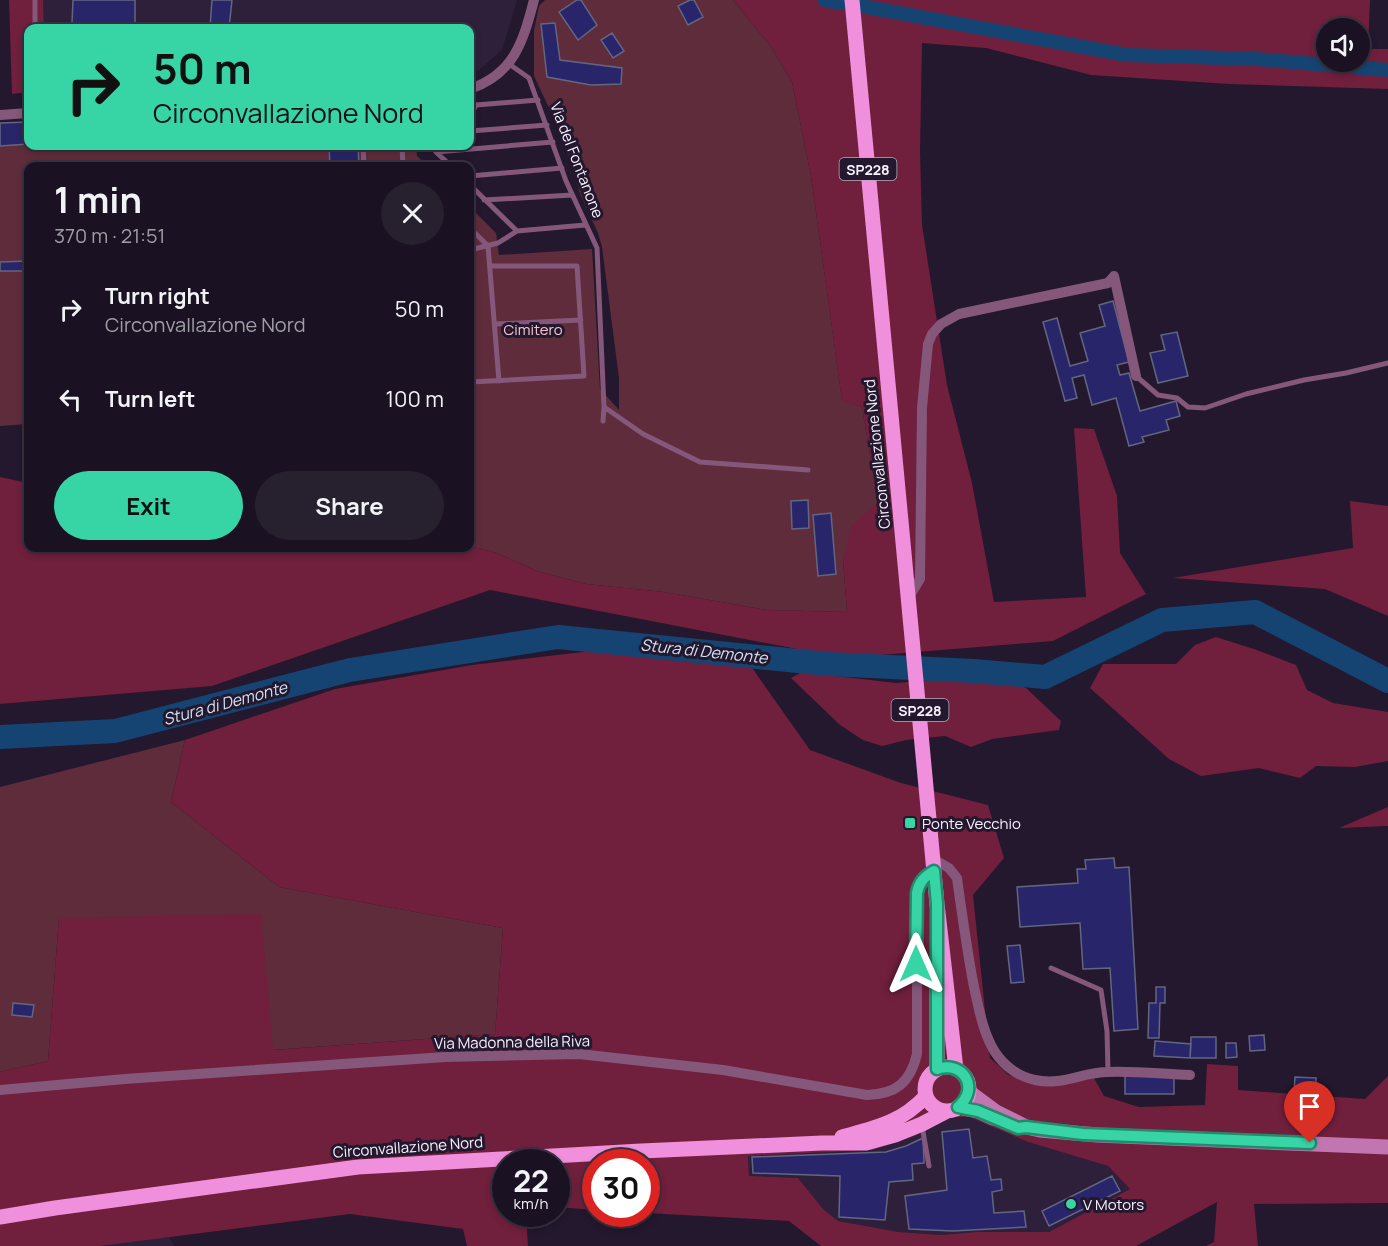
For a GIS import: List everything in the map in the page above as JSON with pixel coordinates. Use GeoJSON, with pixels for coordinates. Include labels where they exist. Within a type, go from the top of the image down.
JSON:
{"type":"FeatureCollection","features":[{"type":"Feature","properties":{"kind":"main road","name":"Circonvallazione Nord"},"geometry":{"type":"LineString","coordinates":[[852,0],[937,904],[956,1069]]}},
{"type":"Feature","properties":{"kind":"main road","name":"Circonvallazione Nord"},"geometry":{"type":"LineString","coordinates":[[937,904],[937,1069]]}},
{"type":"Feature","properties":{"kind":"main road"},"geometry":{"type":"LineString","coordinates":[[953,1109],[963,1103],[969,1092],[966,1078],[950,1067],[937,1069],[925,1083],[924,1098],[934,1107],[953,1109],[978,1111],[1018,1128],[1088,1135],[1388,1147]]}},
{"type":"Feature","properties":{"kind":"main road"},"geometry":{"type":"LineString","coordinates":[[969,1092],[996,1112],[1026,1127]]}},
{"type":"Feature","properties":{"kind":"main road","name":"Circonvallazione Nord"},"geometry":{"type":"LineString","coordinates":[[822,1143],[889,1124],[906,1114],[924,1098]]}},
{"type":"Feature","properties":{"kind":"main road","name":"Circonvallazione Nord"},"geometry":{"type":"LineString","coordinates":[[0,1217],[358,1167],[822,1143],[866,1143],[895,1135],[953,1109]]}},
{"type":"Feature","properties":{"kind":"street"},"geometry":{"type":"LineString","coordinates":[[474,88],[495,77],[509,64],[520,47],[534,0]]}},
{"type":"Feature","properties":{"kind":"street"},"geometry":{"type":"LineString","coordinates":[[0,115],[24,113]]}},
{"type":"Feature","properties":{"kind":"street"},"geometry":{"type":"LineString","coordinates":[[909,597],[920,579],[922,408],[928,344],[940,324],[959,314],[1108,283],[1114,276],[1136,376]]}},
{"type":"Feature","properties":{"kind":"street"},"geometry":{"type":"LineString","coordinates":[[934,865],[949,868],[957,878],[967,951],[979,1013],[988,1041],[996,1055],[1008,1067],[1021,1076],[1036,1080],[1072,1080],[1091,1073],[1108,1072],[1190,1075]]}},
{"type":"Feature","properties":{"kind":"street","name":"Via Madonna della Riva"},"geometry":{"type":"LineString","coordinates":[[0,1090],[445,1057],[579,1054],[723,1070],[867,1095],[881,1095],[895,1090],[906,1081],[914,1068],[917,1054],[917,893],[919,885],[934,865]]}},
{"type":"Feature","properties":{"kind":"street"},"geometry":{"type":"LineString","coordinates":[[922,1124],[920,1112],[924,1098]]}},
{"type":"Feature","properties":{"kind":"lane"},"geometry":{"type":"LineString","coordinates":[[35,0],[35,24]]}},
{"type":"Feature","properties":{"kind":"lane","name":"Via del Fontanone"},"geometry":{"type":"LineString","coordinates":[[509,64],[529,78],[572,195],[597,248],[603,421]]}},
{"type":"Feature","properties":{"kind":"lane"},"geometry":{"type":"LineString","coordinates":[[474,109],[476,105],[538,100]]}},
{"type":"Feature","properties":{"kind":"lane"},"geometry":{"type":"LineString","coordinates":[[474,131],[547,125]]}},
{"type":"Feature","properties":{"kind":"lane"},"geometry":{"type":"LineString","coordinates":[[474,147],[553,142]]}},
{"type":"Feature","properties":{"kind":"lane"},"geometry":{"type":"LineString","coordinates":[[437,150],[447,162]]}},
{"type":"Feature","properties":{"kind":"lane"},"geometry":{"type":"LineString","coordinates":[[474,176],[562,168]]}},
{"type":"Feature","properties":{"kind":"lane"},"geometry":{"type":"LineString","coordinates":[[474,189],[517,231]]}},
{"type":"Feature","properties":{"kind":"lane"},"geometry":{"type":"LineString","coordinates":[[484,200],[572,195]]}},
{"type":"Feature","properties":{"kind":"lane"},"geometry":{"type":"LineString","coordinates":[[474,249],[498,243],[517,231],[585,225]]}},
{"type":"Feature","properties":{"kind":"lane"},"geometry":{"type":"LineString","coordinates":[[474,232],[489,246],[499,381]]}},
{"type":"Feature","properties":{"kind":"lane"},"geometry":{"type":"LineString","coordinates":[[474,382],[584,376],[577,266],[490,266]]}},
{"type":"Feature","properties":{"kind":"lane"},"geometry":{"type":"LineString","coordinates":[[496,324],[581,320]]}},
{"type":"Feature","properties":{"kind":"lane"},"geometry":{"type":"LineString","coordinates":[[1136,376],[1158,395],[1177,398],[1188,407],[1205,408],[1246,394],[1388,363]]}},
{"type":"Feature","properties":{"kind":"lane"},"geometry":{"type":"LineString","coordinates":[[604,407],[643,434],[700,462],[808,470]]}},
{"type":"Feature","properties":{"kind":"lane"},"geometry":{"type":"LineString","coordinates":[[1051,968],[1101,990],[1107,1030],[1108,1072]]}},
{"type":"Feature","properties":{"kind":"lane"},"geometry":{"type":"LineString","coordinates":[[922,1124],[929,1166]]}},
{"type":"Feature","properties":{"kind":"shaded area"},"geometry":{"type":"Polygon","coordinates":[[[9,0],[43,0],[44,24],[24,24],[24,92],[12,94],[9,0]]]}},
{"type":"Feature","properties":{"kind":"shaded area"},"geometry":{"type":"Polygon","coordinates":[[[43,0],[517,0],[502,50],[479,70],[474,71],[474,24],[44,24],[43,0]]]}},
{"type":"Feature","properties":{"kind":"shaded area"},"geometry":{"type":"Polygon","coordinates":[[[733,0],[1370,0],[1369,18],[1316,18],[1316,72],[1370,72],[1370,49],[1388,49],[1388,89],[1229,84],[1091,75],[986,48],[922,43],[920,151],[922,225],[947,385],[972,483],[994,602],[1086,597],[1074,428],[1094,429],[1117,496],[1120,553],[1146,594],[1053,641],[844,658],[490,590],[212,686],[0,704],[0,477],[24,482],[24,552],[474,552],[474,547],[497,553],[537,571],[586,584],[664,592],[767,610],[847,612],[843,560],[852,525],[878,503],[862,407],[842,401],[811,176],[792,82],[771,47],[733,0]]]}},
{"type":"Feature","properties":{"kind":"shaded area"},"geometry":{"type":"Polygon","coordinates":[[[1350,501],[1388,506],[1388,616],[1325,589],[1173,578],[1353,548],[1350,501]]]}},
{"type":"Feature","properties":{"kind":"shaded area"},"geometry":{"type":"Polygon","coordinates":[[[1216,637],[1296,665],[1307,690],[1333,703],[1388,712],[1388,761],[1355,767],[1316,766],[1300,778],[1259,768],[1201,776],[1169,759],[1090,688],[1103,664],[1176,664],[1195,645],[1216,637]]]}},
{"type":"Feature","properties":{"kind":"shaded area"},"geometry":{"type":"Polygon","coordinates":[[[591,651],[750,665],[810,750],[901,783],[988,805],[1004,858],[973,895],[990,1058],[1009,1075],[1039,1085],[1094,1078],[1104,1096],[1139,1107],[1205,1105],[1207,1064],[1238,1066],[1238,1090],[1365,1099],[1388,1076],[1388,1203],[1254,1204],[1258,1246],[1206,1246],[1214,1242],[1217,1202],[1136,1246],[821,1246],[789,1221],[660,1214],[660,1149],[582,1149],[582,1209],[570,1208],[570,1149],[492,1149],[492,1227],[527,1227],[528,1246],[467,1246],[463,1229],[350,1214],[100,1246],[0,1246],[0,1072],[48,1061],[59,918],[261,914],[273,1050],[495,1034],[503,928],[279,887],[171,802],[185,740],[335,689],[472,665],[591,651]],[[946,1117],[917,1135],[872,1150],[748,1156],[749,1176],[798,1178],[823,1209],[838,1221],[899,1232],[941,1235],[976,1232],[1049,1232],[1130,1189],[1108,1166],[1028,1142],[969,1117],[946,1117]]]}},
{"type":"Feature","properties":{"kind":"shaded area"},"geometry":{"type":"Polygon","coordinates":[[[802,672],[896,683],[955,678],[1009,680],[1026,688],[1061,721],[1059,730],[992,739],[971,747],[945,736],[906,740],[882,746],[863,740],[840,725],[791,678],[802,672]]]}},
{"type":"Feature","properties":{"kind":"shaded area"},"geometry":{"type":"Polygon","coordinates":[[[1388,807],[1388,826],[1339,828],[1388,807]]]}},
{"type":"Feature","properties":{"kind":"shaded area"},"geometry":{"type":"Polygon","coordinates":[[[946,1117],[969,1117],[1028,1142],[1108,1166],[1130,1189],[1049,1232],[976,1232],[941,1235],[899,1232],[838,1221],[823,1209],[798,1178],[749,1176],[748,1156],[872,1150],[946,1117]]]}},
{"type":"Feature","properties":{"kind":"shaded area"},"geometry":{"type":"Polygon","coordinates":[[[168,1236],[174,1246],[100,1246],[168,1236]]]}},
{"type":"Feature","properties":{"kind":"green space","name":"Cimitero"},"geometry":{"type":"Polygon","coordinates":[[[545,0],[733,0],[771,47],[792,82],[811,176],[842,400],[862,407],[878,503],[843,560],[847,612],[767,610],[664,592],[586,584],[537,571],[497,553],[474,547],[474,211],[496,233],[499,255],[592,249],[600,389],[619,410],[619,378],[602,247],[580,194],[565,142],[534,76],[534,30],[539,6],[545,0]]]}},
{"type":"Feature","properties":{"kind":"green space"},"geometry":{"type":"Polygon","coordinates":[[[24,122],[24,150],[416,150],[417,156],[424,162],[24,162],[24,424],[0,426],[0,123],[24,122]]]}},
{"type":"Feature","properties":{"kind":"green space"},"geometry":{"type":"Polygon","coordinates":[[[185,740],[171,802],[279,887],[503,928],[495,1034],[272,1050],[59,918],[48,1061],[0,1072],[0,787],[185,740]]]}},
{"type":"Feature","properties":{"kind":"building"},"geometry":{"type":"Polygon","coordinates":[[[73,0],[135,0],[135,24],[72,23],[73,0]]]}},
{"type":"Feature","properties":{"kind":"building"},"geometry":{"type":"Polygon","coordinates":[[[212,0],[232,0],[229,24],[210,24],[212,0]]]}},
{"type":"Feature","properties":{"kind":"building"},"geometry":{"type":"Polygon","coordinates":[[[577,0],[581,0],[597,25],[578,40],[559,12],[577,0]]]}},
{"type":"Feature","properties":{"kind":"building"},"geometry":{"type":"Polygon","coordinates":[[[694,0],[703,17],[688,25],[678,6],[694,0]]]}},
{"type":"Feature","properties":{"kind":"building"},"geometry":{"type":"Polygon","coordinates":[[[555,23],[560,60],[622,68],[621,84],[591,85],[547,77],[541,24],[555,23]]]}},
{"type":"Feature","properties":{"kind":"building"},"geometry":{"type":"Polygon","coordinates":[[[612,33],[624,51],[613,58],[601,40],[612,33]]]}},
{"type":"Feature","properties":{"kind":"building"},"geometry":{"type":"Polygon","coordinates":[[[24,122],[24,144],[0,146],[0,123],[24,122]]]}},
{"type":"Feature","properties":{"kind":"building"},"geometry":{"type":"Polygon","coordinates":[[[329,150],[358,150],[359,162],[330,162],[329,150]]]}},
{"type":"Feature","properties":{"kind":"building"},"geometry":{"type":"Polygon","coordinates":[[[24,261],[24,271],[0,271],[0,262],[24,261]]]}},
{"type":"Feature","properties":{"kind":"building"},"geometry":{"type":"Polygon","coordinates":[[[1113,301],[1129,362],[1117,365],[1120,375],[1129,373],[1140,411],[1176,401],[1180,416],[1166,420],[1169,430],[1142,437],[1144,442],[1129,446],[1116,398],[1092,405],[1084,375],[1072,378],[1077,398],[1065,401],[1043,322],[1057,318],[1070,366],[1088,361],[1080,333],[1105,326],[1099,305],[1113,301]]]}},
{"type":"Feature","properties":{"kind":"building"},"geometry":{"type":"Polygon","coordinates":[[[1177,332],[1188,376],[1158,383],[1150,353],[1165,350],[1161,335],[1177,332]]]}},
{"type":"Feature","properties":{"kind":"building"},"geometry":{"type":"Polygon","coordinates":[[[808,500],[809,528],[792,529],[791,501],[808,500]]]}},
{"type":"Feature","properties":{"kind":"building"},"geometry":{"type":"Polygon","coordinates":[[[831,513],[836,574],[818,576],[813,515],[831,513]]]}},
{"type":"Feature","properties":{"kind":"building"},"geometry":{"type":"Polygon","coordinates":[[[1114,858],[1115,868],[1129,867],[1138,1029],[1114,1031],[1110,968],[1083,969],[1080,923],[1020,927],[1017,887],[1078,883],[1077,869],[1086,869],[1085,860],[1114,858]]]}},
{"type":"Feature","properties":{"kind":"building"},"geometry":{"type":"Polygon","coordinates":[[[1020,945],[1024,982],[1011,983],[1007,946],[1020,945]]]}},
{"type":"Feature","properties":{"kind":"building"},"geometry":{"type":"Polygon","coordinates":[[[1156,987],[1165,987],[1165,1003],[1160,1003],[1159,1038],[1148,1038],[1149,1003],[1156,1003],[1156,987]]]}},
{"type":"Feature","properties":{"kind":"building"},"geometry":{"type":"Polygon","coordinates":[[[13,1003],[34,1005],[32,1017],[12,1015],[13,1003]]]}},
{"type":"Feature","properties":{"kind":"building"},"geometry":{"type":"Polygon","coordinates":[[[1264,1035],[1265,1050],[1250,1051],[1249,1036],[1264,1035]]]}},
{"type":"Feature","properties":{"kind":"building"},"geometry":{"type":"Polygon","coordinates":[[[1191,1037],[1216,1037],[1216,1058],[1190,1058],[1191,1037]]]}},
{"type":"Feature","properties":{"kind":"building"},"geometry":{"type":"Polygon","coordinates":[[[1155,1041],[1191,1044],[1190,1058],[1154,1056],[1155,1041]]]}},
{"type":"Feature","properties":{"kind":"building"},"geometry":{"type":"Polygon","coordinates":[[[1226,1043],[1236,1043],[1237,1057],[1226,1058],[1226,1043]]]}},
{"type":"Feature","properties":{"kind":"building"},"geometry":{"type":"Polygon","coordinates":[[[1125,1075],[1174,1075],[1174,1094],[1125,1094],[1125,1075]]]}},
{"type":"Feature","properties":{"kind":"building"},"geometry":{"type":"Polygon","coordinates":[[[1295,1077],[1316,1078],[1316,1094],[1294,1093],[1295,1077]]]}},
{"type":"Feature","properties":{"kind":"building"},"geometry":{"type":"Polygon","coordinates":[[[969,1129],[973,1158],[987,1156],[991,1180],[1001,1179],[1002,1190],[992,1192],[994,1213],[1024,1211],[1026,1227],[953,1231],[909,1229],[905,1196],[947,1190],[942,1132],[969,1129]]]}},
{"type":"Feature","properties":{"kind":"building"},"geometry":{"type":"Polygon","coordinates":[[[923,1138],[924,1163],[912,1164],[913,1180],[889,1182],[885,1220],[839,1217],[840,1176],[753,1173],[752,1157],[886,1152],[923,1138]]]}},
{"type":"Feature","properties":{"kind":"building"},"geometry":{"type":"Polygon","coordinates":[[[1112,1176],[1120,1191],[1049,1226],[1042,1211],[1112,1176]]]}},
{"type":"Feature","properties":{"kind":"waterway"},"geometry":{"type":"LineString","coordinates":[[825,0],[841,3]]}},
{"type":"Feature","properties":{"kind":"waterway"},"geometry":{"type":"LineString","coordinates":[[861,6],[1127,55],[1256,59],[1388,70]]}},
{"type":"Feature","properties":{"kind":"waterway","name":"Stura di Demonte"},"geometry":{"type":"LineString","coordinates":[[0,737],[115,731],[350,670],[558,637],[828,664],[1045,677],[1162,620],[1255,612],[1388,681]]}},
{"type":"Feature","properties":{"kind":"place","name":"Ponte Vecchio"},"geometry":{"type":"Point","coordinates":[910,823]}},
{"type":"Feature","properties":{"kind":"place","name":"V Motors"},"geometry":{"type":"Point","coordinates":[1071,1204]}},
{"type":"Feature","properties":{"kind":"route"},"geometry":{"type":"LineString","coordinates":[[916,964],[917,893],[925,877],[934,871],[937,904],[937,1069],[950,1067],[962,1073],[966,1078],[969,1092],[967,1098],[958,1107],[978,1111],[1018,1128],[1026,1127],[1069,1134],[1310,1143]]}}]}
